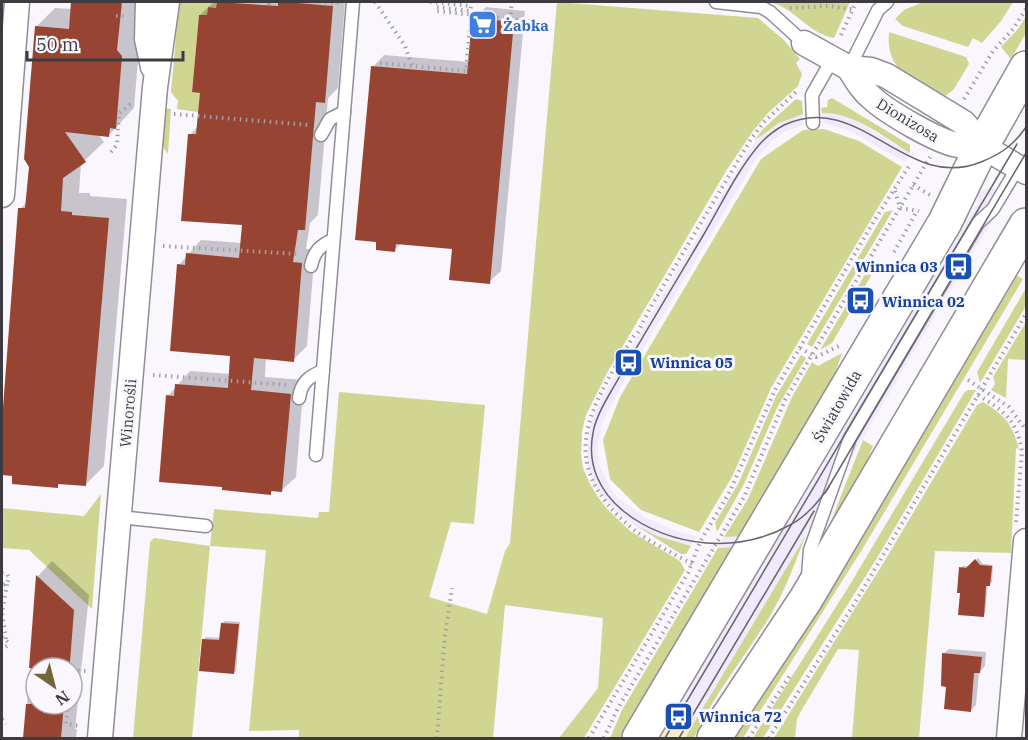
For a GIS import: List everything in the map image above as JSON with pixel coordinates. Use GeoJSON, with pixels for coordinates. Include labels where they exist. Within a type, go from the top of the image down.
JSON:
{"type":"FeatureCollection","features":[{"type":"Feature","properties":{"kind":"street"},"geometry":{"type":"LineString","coordinates":[[2,196],[17,2]]}},
{"type":"Feature","properties":{"kind":"street","name":"Winorośli"},"geometry":{"type":"LineString","coordinates":[[148,2],[147,39],[155,87]]}},
{"type":"Feature","properties":{"kind":"street","name":"Winorośli"},"geometry":{"type":"LineString","coordinates":[[93,732],[119,518],[155,87],[167,2]]}},
{"type":"Feature","properties":{"kind":"street","name":"Dionizosa"},"geometry":{"type":"LineString","coordinates":[[804,43],[840,64],[872,99],[929,134],[958,145],[982,146],[1022,170]]}},
{"type":"Feature","properties":{"kind":"street","name":"Światowida"},"geometry":{"type":"LineString","coordinates":[[639,738],[945,222],[982,146],[1026,68]]}},
{"type":"Feature","properties":{"kind":"street"},"geometry":{"type":"LineString","coordinates":[[714,738],[806,599],[1026,225]]}},
{"type":"Feature","properties":{"kind":"street"},"geometry":{"type":"LineString","coordinates":[[1009,738],[1026,541]]}},
{"type":"Feature","properties":{"kind":"lane"},"geometry":{"type":"LineString","coordinates":[[316,455],[353,2]]}},
{"type":"Feature","properties":{"kind":"lane"},"geometry":{"type":"LineString","coordinates":[[716,2],[761,7]]}},
{"type":"Feature","properties":{"kind":"lane"},"geometry":{"type":"LineString","coordinates":[[813,123],[812,95],[840,64],[881,4]]}},
{"type":"Feature","properties":{"kind":"lane","name":"Dionizosa"},"geometry":{"type":"LineString","coordinates":[[761,7],[770,12],[804,43]]}},
{"type":"Feature","properties":{"kind":"lane"},"geometry":{"type":"LineString","coordinates":[[323,131],[330,119],[344,112]]}},
{"type":"Feature","properties":{"kind":"lane"},"geometry":{"type":"LineString","coordinates":[[806,599],[810,550],[850,438],[978,223],[993,209],[1022,170]]}},
{"type":"Feature","properties":{"kind":"lane"},"geometry":{"type":"LineString","coordinates":[[313,260],[323,244],[333,240]]}},
{"type":"Feature","properties":{"kind":"lane"},"geometry":{"type":"LineString","coordinates":[[300,392],[313,375],[323,371]]}},
{"type":"Feature","properties":{"kind":"lane"},"geometry":{"type":"LineString","coordinates":[[119,518],[206,526]]}},
{"type":"Feature","properties":{"kind":"path"},"geometry":{"type":"LineString","coordinates":[[325,2],[339,3]]}},
{"type":"Feature","properties":{"kind":"path"},"geometry":{"type":"LineString","coordinates":[[375,2],[405,46],[412,66]]}},
{"type":"Feature","properties":{"kind":"path"},"geometry":{"type":"LineString","coordinates":[[430,2],[471,6],[470,11],[438,8],[437,11],[545,23]]}},
{"type":"Feature","properties":{"kind":"path"},"geometry":{"type":"LineString","coordinates":[[510,19],[512,2]]}},
{"type":"Feature","properties":{"kind":"path"},"geometry":{"type":"LineString","coordinates":[[841,35],[855,2]]}},
{"type":"Feature","properties":{"kind":"path"},"geometry":{"type":"LineString","coordinates":[[761,7],[802,9],[828,6],[852,9]]}},
{"type":"Feature","properties":{"kind":"path"},"geometry":{"type":"LineString","coordinates":[[961,104],[993,51],[1026,9]]}},
{"type":"Feature","properties":{"kind":"path"},"geometry":{"type":"LineString","coordinates":[[380,63],[466,71],[471,15]]}},
{"type":"Feature","properties":{"kind":"path"},"geometry":{"type":"LineString","coordinates":[[129,16],[129,25]]}},
{"type":"Feature","properties":{"kind":"path"},"geometry":{"type":"LineString","coordinates":[[692,564],[634,529],[604,499],[589,471],[585,453],[585,436],[603,387],[638,332],[737,162],[764,122],[801,86]]}},
{"type":"Feature","properties":{"kind":"path"},"geometry":{"type":"LineString","coordinates":[[111,152],[117,145],[119,113],[132,104],[132,97]]}},
{"type":"Feature","properties":{"kind":"path"},"geometry":{"type":"LineString","coordinates":[[173,113],[323,131]]}},
{"type":"Feature","properties":{"kind":"path"},"geometry":{"type":"LineString","coordinates":[[604,738],[624,697],[744,498],[785,400],[928,160]]}},
{"type":"Feature","properties":{"kind":"path"},"geometry":{"type":"LineString","coordinates":[[589,738],[692,564],[700,542],[729,493],[771,398],[912,163]]}},
{"type":"Feature","properties":{"kind":"path"},"geometry":{"type":"LineString","coordinates":[[913,185],[936,198]]}},
{"type":"Feature","properties":{"kind":"path"},"geometry":{"type":"LineString","coordinates":[[894,190],[900,207]]}},
{"type":"Feature","properties":{"kind":"path"},"geometry":{"type":"LineString","coordinates":[[900,207],[928,212]]}},
{"type":"Feature","properties":{"kind":"path"},"geometry":{"type":"LineString","coordinates":[[891,257],[917,211]]}},
{"type":"Feature","properties":{"kind":"path"},"geometry":{"type":"LineString","coordinates":[[163,246],[313,260]]}},
{"type":"Feature","properties":{"kind":"path"},"geometry":{"type":"LineString","coordinates":[[769,738],[853,606],[1026,314]]}},
{"type":"Feature","properties":{"kind":"path"},"geometry":{"type":"LineString","coordinates":[[800,348],[816,357],[837,348],[843,339]]}},
{"type":"Feature","properties":{"kind":"path"},"geometry":{"type":"LineString","coordinates":[[152,375],[300,392]]}},
{"type":"Feature","properties":{"kind":"path"},"geometry":{"type":"LineString","coordinates":[[968,380],[1009,407],[1026,430]]}},
{"type":"Feature","properties":{"kind":"path"},"geometry":{"type":"LineString","coordinates":[[978,395],[1007,414],[1016,429],[1022,452]]}},
{"type":"Feature","properties":{"kind":"path"},"geometry":{"type":"LineString","coordinates":[[2,573],[9,576],[9,580],[4,584],[2,613],[4,638],[8,644],[2,649]]}},
{"type":"Feature","properties":{"kind":"path"},"geometry":{"type":"LineString","coordinates":[[437,738],[445,635],[452,588]]}},
{"type":"Feature","properties":{"kind":"path"},"geometry":{"type":"LineString","coordinates":[[84,671],[90,672]]}},
{"type":"Feature","properties":{"kind":"path"},"geometry":{"type":"LineString","coordinates":[[67,716],[66,724],[93,732]]}},
{"type":"Feature","properties":{"kind":"path"},"geometry":{"type":"LineString","coordinates":[[2,719],[6,724]]}},
{"type":"Feature","properties":{"kind":"shaded area"},"geometry":{"type":"Polygon","coordinates":[[[822,113],[856,121],[910,153],[905,162],[848,130],[823,123],[822,113]]]}},
{"type":"Feature","properties":{"kind":"shaded area"},"geometry":{"type":"Polygon","coordinates":[[[803,114],[803,125],[784,132],[774,139],[755,160],[621,386],[602,423],[597,451],[599,464],[610,488],[619,499],[644,517],[678,532],[697,536],[691,546],[680,544],[635,525],[604,499],[589,471],[587,452],[591,423],[602,397],[748,152],[763,133],[787,119],[803,114]]]}},
{"type":"Feature","properties":{"kind":"shaded area"},"geometry":{"type":"Polygon","coordinates":[[[988,188],[995,188],[1003,192],[1008,203],[1005,201],[974,250],[690,730],[671,719],[776,542],[777,527],[789,522],[980,199],[974,195],[988,188]]]}},
{"type":"Feature","properties":{"kind":"shaded area"},"geometry":{"type":"Polygon","coordinates":[[[748,535],[741,547],[718,548],[724,537],[748,535]]]}},
{"type":"Feature","properties":{"kind":"green space"},"geometry":{"type":"Polygon","coordinates":[[[179,2],[217,2],[216,8],[208,7],[207,15],[199,15],[192,91],[206,93],[204,113],[177,109],[178,101],[171,92],[179,2]]]}},
{"type":"Feature","properties":{"kind":"green space"},"geometry":{"type":"Polygon","coordinates":[[[557,2],[758,18],[784,40],[800,59],[796,63],[802,74],[798,86],[768,113],[726,171],[607,373],[586,415],[582,431],[583,468],[598,497],[630,531],[680,561],[685,570],[584,738],[559,738],[598,688],[603,618],[505,605],[493,738],[299,738],[299,730],[249,731],[266,550],[210,546],[214,509],[318,518],[319,512],[329,512],[339,392],[485,405],[474,524],[451,522],[429,597],[487,614],[505,551],[510,543],[557,2]]]}},
{"type":"Feature","properties":{"kind":"green space"},"geometry":{"type":"Polygon","coordinates":[[[769,2],[850,2],[834,38],[825,36],[786,9],[769,2]]]}},
{"type":"Feature","properties":{"kind":"green space"},"geometry":{"type":"Polygon","coordinates":[[[923,2],[1013,2],[1001,21],[982,43],[973,38],[968,47],[903,26],[895,19],[904,10],[923,2]]]}},
{"type":"Feature","properties":{"kind":"green space"},"geometry":{"type":"Polygon","coordinates":[[[1026,16],[1026,33],[1011,59],[1001,47],[1018,29],[1026,16]]]}},
{"type":"Feature","properties":{"kind":"green space"},"geometry":{"type":"Polygon","coordinates":[[[889,32],[966,57],[969,64],[954,89],[943,98],[904,73],[892,57],[889,32]]]}},
{"type":"Feature","properties":{"kind":"green space"},"geometry":{"type":"Polygon","coordinates":[[[832,98],[910,145],[910,153],[857,121],[822,113],[821,108],[827,107],[828,100],[832,98]]]}},
{"type":"Feature","properties":{"kind":"green space"},"geometry":{"type":"Polygon","coordinates":[[[796,99],[802,101],[803,114],[779,123],[754,141],[763,129],[796,99]]]}},
{"type":"Feature","properties":{"kind":"green space"},"geometry":{"type":"Polygon","coordinates":[[[163,108],[171,109],[168,154],[161,144],[163,108]]]}},
{"type":"Feature","properties":{"kind":"green space"},"geometry":{"type":"Polygon","coordinates":[[[824,129],[859,141],[902,167],[771,388],[733,475],[699,532],[641,510],[610,479],[603,440],[620,397],[761,159],[803,130],[824,129]]]}},
{"type":"Feature","properties":{"kind":"green space"},"geometry":{"type":"Polygon","coordinates":[[[893,210],[812,347],[807,344],[885,212],[893,210]]]}},
{"type":"Feature","properties":{"kind":"green space"},"geometry":{"type":"Polygon","coordinates":[[[867,271],[872,274],[832,343],[820,350],[867,271]]]}},
{"type":"Feature","properties":{"kind":"green space"},"geometry":{"type":"Polygon","coordinates":[[[1014,274],[1023,279],[863,548],[743,738],[730,738],[1014,274]]]}},
{"type":"Feature","properties":{"kind":"green space"},"geometry":{"type":"Polygon","coordinates":[[[1026,288],[1026,306],[980,383],[977,372],[1026,288]]]}},
{"type":"Feature","properties":{"kind":"green space"},"geometry":{"type":"Polygon","coordinates":[[[1026,322],[1026,360],[1008,359],[1006,398],[991,390],[995,384],[993,377],[1026,322]]]}},
{"type":"Feature","properties":{"kind":"green space"},"geometry":{"type":"Polygon","coordinates":[[[842,353],[830,389],[745,536],[724,537],[748,499],[792,397],[812,362],[818,366],[842,353]]]}},
{"type":"Feature","properties":{"kind":"green space"},"geometry":{"type":"Polygon","coordinates":[[[801,355],[806,358],[777,408],[744,484],[717,532],[715,523],[739,482],[776,396],[801,355]]]}},
{"type":"Feature","properties":{"kind":"green space"},"geometry":{"type":"Polygon","coordinates":[[[968,390],[976,390],[877,558],[763,738],[753,738],[849,586],[964,393],[968,390]]]}},
{"type":"Feature","properties":{"kind":"green space"},"geometry":{"type":"Polygon","coordinates":[[[983,402],[1007,421],[1019,449],[1016,448],[1011,553],[935,551],[919,738],[852,738],[859,650],[838,649],[797,719],[795,738],[774,738],[884,562],[977,405],[983,402]]]}},
{"type":"Feature","properties":{"kind":"green space"},"geometry":{"type":"Polygon","coordinates":[[[863,440],[873,446],[851,501],[822,544],[863,440]]]}},
{"type":"Feature","properties":{"kind":"green space"},"geometry":{"type":"Polygon","coordinates":[[[101,494],[92,609],[29,550],[2,548],[2,508],[84,516],[101,494]]]}},
{"type":"Feature","properties":{"kind":"green space"},"geometry":{"type":"Polygon","coordinates":[[[635,525],[657,536],[691,546],[686,554],[681,554],[635,525]]]}},
{"type":"Feature","properties":{"kind":"green space"},"geometry":{"type":"Polygon","coordinates":[[[806,535],[785,587],[770,616],[720,691],[694,738],[685,738],[806,535]]]}},
{"type":"Feature","properties":{"kind":"green space"},"geometry":{"type":"Polygon","coordinates":[[[154,538],[210,546],[192,738],[133,738],[150,542],[154,538]]]}},
{"type":"Feature","properties":{"kind":"green space"},"geometry":{"type":"Polygon","coordinates":[[[775,538],[776,542],[671,719],[659,738],[654,738],[775,538]]]}},
{"type":"Feature","properties":{"kind":"green space"},"geometry":{"type":"Polygon","coordinates":[[[738,547],[625,738],[610,738],[622,710],[718,548],[738,547]]]}},
{"type":"Feature","properties":{"kind":"sand"},"geometry":{"type":"Polygon","coordinates":[[[671,719],[690,730],[685,738],[659,738],[671,719]]]}},
{"type":"Feature","properties":{"kind":"building"},"geometry":{"type":"Polygon","coordinates":[[[71,2],[122,2],[117,50],[122,56],[116,129],[110,128],[109,137],[65,132],[86,162],[63,178],[61,211],[72,212],[72,215],[109,218],[86,486],[58,484],[58,488],[12,484],[12,476],[2,475],[2,421],[18,208],[25,208],[29,167],[24,159],[35,26],[69,29],[71,2]]]}},
{"type":"Feature","properties":{"kind":"building"},"geometry":{"type":"Polygon","coordinates":[[[217,2],[278,6],[278,2],[286,2],[333,6],[325,103],[316,102],[305,230],[298,230],[293,262],[302,263],[294,362],[254,358],[251,390],[291,394],[282,492],[271,491],[271,495],[222,490],[222,487],[159,482],[166,395],[174,396],[175,384],[228,388],[230,356],[170,351],[177,264],[185,265],[186,253],[239,258],[242,225],[181,221],[188,134],[196,134],[200,93],[192,92],[199,15],[207,15],[208,7],[216,8],[217,2]]]}},
{"type":"Feature","properties":{"kind":"building"},"geometry":{"type":"Polygon","coordinates":[[[472,18],[514,22],[490,284],[449,280],[452,249],[396,244],[395,252],[376,250],[376,242],[355,240],[371,66],[467,74],[472,18]]]}},
{"type":"Feature","properties":{"kind":"building"},"geometry":{"type":"Polygon","coordinates":[[[975,559],[980,565],[992,566],[990,586],[986,586],[984,617],[958,615],[959,567],[966,568],[975,559]]]}},
{"type":"Feature","properties":{"kind":"building"},"geometry":{"type":"Polygon","coordinates":[[[36,575],[74,610],[70,656],[30,656],[36,575]]]}},
{"type":"Feature","properties":{"kind":"building"},"geometry":{"type":"Polygon","coordinates":[[[221,623],[239,624],[234,674],[199,671],[202,639],[219,640],[221,623]]]}},
{"type":"Feature","properties":{"kind":"building"},"geometry":{"type":"Polygon","coordinates":[[[942,653],[982,657],[980,673],[974,673],[971,712],[944,709],[946,687],[941,686],[942,653]]]}},
{"type":"Feature","properties":{"kind":"building"},"geometry":{"type":"Polygon","coordinates":[[[25,716],[63,716],[61,738],[23,738],[25,716]]]}},
{"type":"Feature","properties":{"kind":"tram line"},"geometry":{"type":"LineString","coordinates":[[829,487],[802,517],[770,534],[728,543],[685,540],[642,524],[608,496],[597,477],[592,457],[594,428],[606,400],[736,177],[759,145],[777,129],[811,118],[836,120],[860,129],[905,154],[929,164],[954,168],[981,162],[995,156],[1012,144],[1026,127]]}},
{"type":"Feature","properties":{"kind":"tram line"},"geometry":{"type":"LineString","coordinates":[[665,738],[1017,144]]}},
{"type":"Feature","properties":{"kind":"tram line"},"geometry":{"type":"LineString","coordinates":[[825,493],[1026,153]]}},
{"type":"Feature","properties":{"kind":"tram line"},"geometry":{"type":"LineString","coordinates":[[679,738],[814,511]]}},
{"type":"Feature","properties":{"kind":"place","name":"Żabka"},"geometry":{"type":"Point","coordinates":[482,25]}},
{"type":"Feature","properties":{"kind":"place","name":"Winnica 03"},"geometry":{"type":"Point","coordinates":[959,266]}},
{"type":"Feature","properties":{"kind":"place","name":"Winnica 02"},"geometry":{"type":"Point","coordinates":[861,301]}},
{"type":"Feature","properties":{"kind":"place","name":"Winnica 05"},"geometry":{"type":"Point","coordinates":[629,362]}},
{"type":"Feature","properties":{"kind":"place","name":"Winnica 72"},"geometry":{"type":"Point","coordinates":[678,716]}}]}
